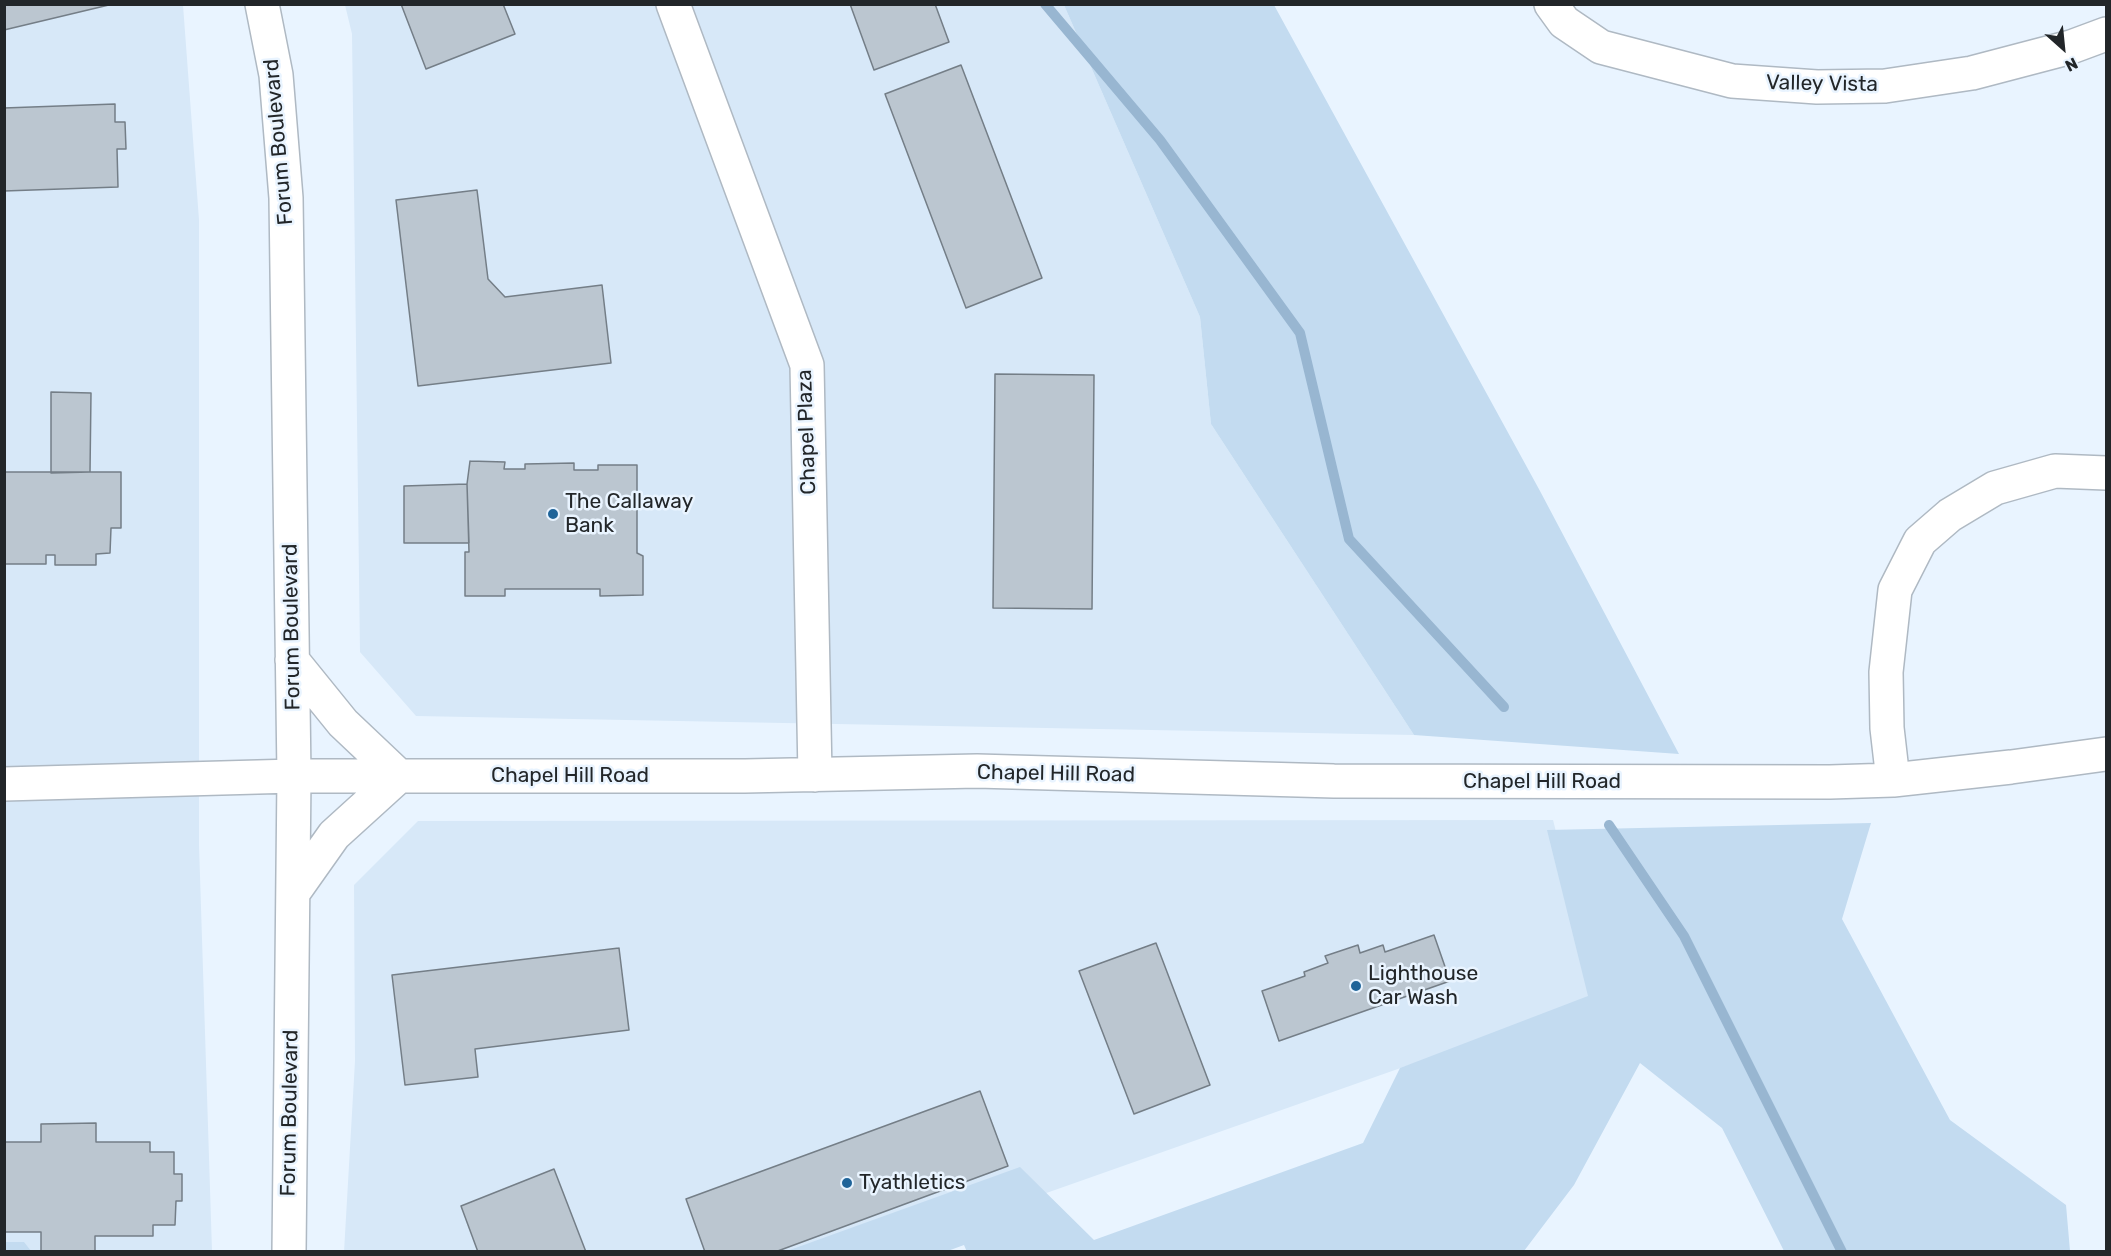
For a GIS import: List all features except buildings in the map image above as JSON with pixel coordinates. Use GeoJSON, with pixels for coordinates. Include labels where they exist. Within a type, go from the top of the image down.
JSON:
{"type":"FeatureCollection","features":[{"type":"Feature","properties":{"kind":"street","name":"Forum Boulevard"},"geometry":{"type":"LineString","coordinates":[[262,4],[276,75],[286,198],[294,776],[289,1251]]}},
{"type":"Feature","properties":{"kind":"street","name":"Chapel Plaza"},"geometry":{"type":"LineString","coordinates":[[673,4],[807,365],[815,775]]}},
{"type":"Feature","properties":{"kind":"street","name":"Valley Vista"},"geometry":{"type":"LineString","coordinates":[[1551,4],[1564,22],[1601,47],[1732,81],[1817,87],[1885,86],[1972,73],[2071,47],[2106,34]]}},
{"type":"Feature","properties":{"kind":"street"},"geometry":{"type":"LineString","coordinates":[[1893,780],[1887,728],[1886,672],[1895,590],[1920,541],[1950,515],[1995,488],[2055,471],[2106,473]]}},
{"type":"Feature","properties":{"kind":"street"},"geometry":{"type":"LineString","coordinates":[[292,660],[343,723],[399,776],[334,835],[293,893]]}},
{"type":"Feature","properties":{"kind":"street","name":"Chapel Hill Road"},"geometry":{"type":"LineString","coordinates":[[4,784],[294,776],[815,775],[977,771],[1345,781],[1830,782],[1893,780],[2106,754]]}},
{"type":"Feature","properties":{"kind":"shaded area"},"geometry":{"type":"Polygon","coordinates":[[[5,5],[183,5],[199,220],[199,845],[212,1251],[5,1252],[5,5]]]}},
{"type":"Feature","properties":{"kind":"shaded area"},"geometry":{"type":"Polygon","coordinates":[[[345,5],[1064,5],[1200,317],[1211,424],[1414,735],[416,716],[360,652],[352,34],[345,5]]]}},
{"type":"Feature","properties":{"kind":"shaded area"},"geometry":{"type":"Polygon","coordinates":[[[1064,5],[1274,5],[1540,491],[1679,754],[1414,735],[1211,424],[1200,317],[1064,5]]]}},
{"type":"Feature","properties":{"kind":"shaded area"},"geometry":{"type":"Polygon","coordinates":[[[1553,820],[1599,998],[882,1251],[344,1252],[355,1061],[354,885],[418,821],[1553,820]]]}},
{"type":"Feature","properties":{"kind":"shaded area"},"geometry":{"type":"Polygon","coordinates":[[[1871,823],[1842,919],[1950,1120],[2066,1205],[2070,1251],[1784,1251],[1722,1128],[1640,1063],[1574,1185],[1524,1251],[967,1252],[964,1245],[945,1252],[787,1251],[1020,1167],[1094,1240],[1363,1143],[1400,1068],[1588,996],[1547,830],[1871,823]]]}},
{"type":"Feature","properties":{"kind":"shaded area"},"geometry":{"type":"Polygon","coordinates":[[[5,1242],[24,1242],[31,1251],[5,1251],[5,1242]]]}},
{"type":"Feature","properties":{"kind":"waterway"},"geometry":{"type":"LineString","coordinates":[[1045,4],[1160,140],[1300,333],[1349,539],[1504,707]]}},
{"type":"Feature","properties":{"kind":"waterway"},"geometry":{"type":"LineString","coordinates":[[1609,825],[1684,936],[1842,1252]]}},
{"type":"Feature","properties":{"kind":"place","name":"The Callaway Bank"},"geometry":{"type":"Point","coordinates":[553,514]}},
{"type":"Feature","properties":{"kind":"place","name":"Lighthouse Car Wash"},"geometry":{"type":"Point","coordinates":[1356,986]}},
{"type":"Feature","properties":{"kind":"place","name":"Tyathletics"},"geometry":{"type":"Point","coordinates":[847,1183]}}]}
